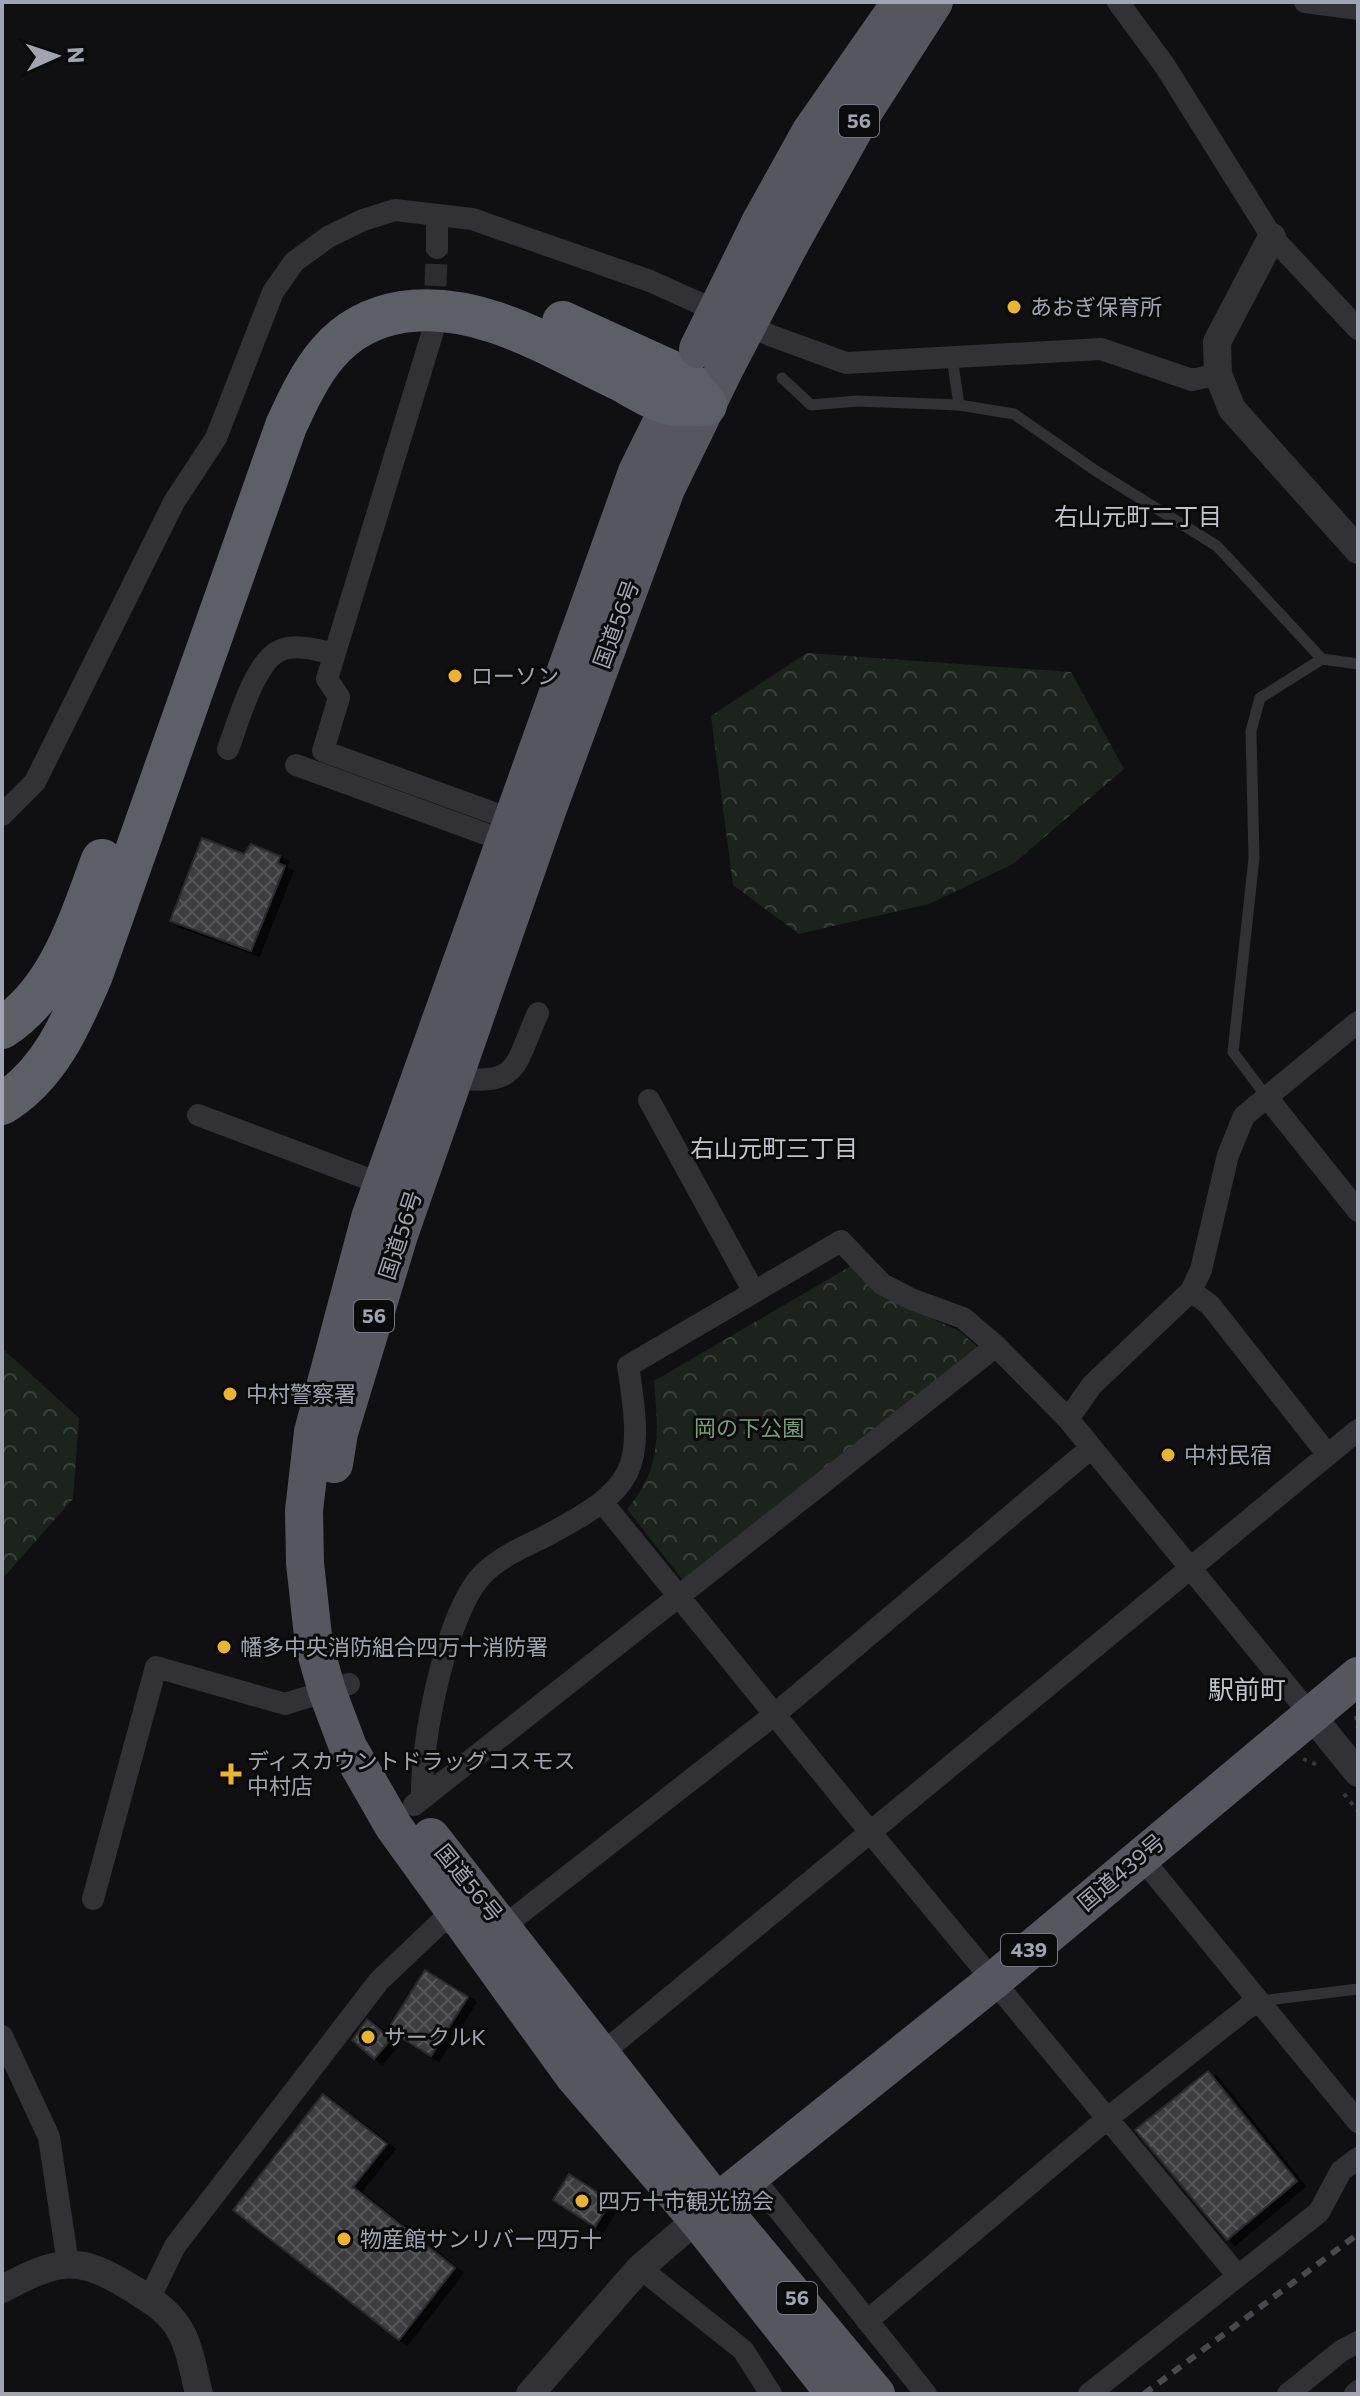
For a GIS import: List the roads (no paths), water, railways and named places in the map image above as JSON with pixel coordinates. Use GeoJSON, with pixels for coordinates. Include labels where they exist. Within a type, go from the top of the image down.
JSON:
{"type":"FeatureCollection","features":[{"type":"Feature","properties":{"kind":"highway","name":"国道56号"},"geometry":{"type":"LineString","coordinates":[[775,233],[811,131],[901,2]]}},
{"type":"Feature","properties":{"kind":"highway","name":"国道56号"},"geometry":{"type":"LineString","coordinates":[[835,2394],[600,2055],[367,1737],[314,1645],[305,1563],[304,1511],[313,1432],[323,1390],[398,1190],[516,833],[666,489],[697,380],[775,233],[866,108],[934,2]]}},
{"type":"Feature","properties":{"kind":"highway"},"geometry":{"type":"LineString","coordinates":[[2,1028],[36,999],[59,967],[85,906],[263,416],[291,358],[308,335],[331,313],[366,295],[419,283],[482,289],[519,302],[697,380]]}},
{"type":"Feature","properties":{"kind":"highway"},"geometry":{"type":"LineString","coordinates":[[2,1104],[31,1082],[69,1027],[92,975],[286,426],[309,376],[340,339],[367,322],[390,314],[448,310],[697,380]]}},
{"type":"Feature","properties":{"kind":"highway","name":"国道56号"},"geometry":{"type":"LineString","coordinates":[[398,1190],[455,1078],[516,833]]}},
{"type":"Feature","properties":{"kind":"highway","name":"国道439号"},"geometry":{"type":"LineString","coordinates":[[707,2211],[993,1981],[1358,1676]]}},
{"type":"Feature","properties":{"kind":"highway","name":"国道56号"},"geometry":{"type":"LineString","coordinates":[[338,1687],[348,1747],[387,1816],[573,2075],[707,2211],[876,2394]]}},
{"type":"Feature","properties":{"kind":"street"},"geometry":{"type":"LineString","coordinates":[[1118,2],[1165,66],[1272,237],[1358,329]]}},
{"type":"Feature","properties":{"kind":"street"},"geometry":{"type":"LineString","coordinates":[[1305,2],[1358,9]]}},
{"type":"Feature","properties":{"kind":"street"},"geometry":{"type":"LineString","coordinates":[[2,815],[35,782],[174,502],[216,438],[273,292],[294,262],[328,237],[363,220],[395,210],[472,219],[650,281],[772,336],[846,363],[1101,349],[1192,380],[1218,374]]}},
{"type":"Feature","properties":{"kind":"street"},"geometry":{"type":"LineString","coordinates":[[437,215],[437,248]]}},
{"type":"Feature","properties":{"kind":"street"},"geometry":{"type":"LineString","coordinates":[[1272,237],[1217,342],[1218,374],[1232,409],[1358,550]]}},
{"type":"Feature","properties":{"kind":"street"},"geometry":{"type":"LineString","coordinates":[[433,331],[327,679],[339,697],[323,751],[516,833]]}},
{"type":"Feature","properties":{"kind":"street"},"geometry":{"type":"LineString","coordinates":[[228,749],[263,664],[280,650],[294,648],[334,654]]}},
{"type":"Feature","properties":{"kind":"street"},"geometry":{"type":"LineString","coordinates":[[296,765],[516,833]]}},
{"type":"Feature","properties":{"kind":"street"},"geometry":{"type":"LineString","coordinates":[[455,1078],[494,1081],[511,1072],[538,1013]]}},
{"type":"Feature","properties":{"kind":"street"},"geometry":{"type":"LineString","coordinates":[[1068,1419],[1092,1385],[1191,1291],[1201,1270],[1233,1142],[1244,1116],[1358,1022]]}},
{"type":"Feature","properties":{"kind":"street"},"geometry":{"type":"LineString","coordinates":[[1266,1096],[1358,1211]]}},
{"type":"Feature","properties":{"kind":"street"},"geometry":{"type":"LineString","coordinates":[[649,1100],[754,1292]]}},
{"type":"Feature","properties":{"kind":"street"},"geometry":{"type":"LineString","coordinates":[[198,1115],[398,1190]]}},
{"type":"Feature","properties":{"kind":"street"},"geometry":{"type":"LineString","coordinates":[[416,1803],[445,1654],[461,1606],[484,1573],[603,1503],[628,1478],[637,1444],[628,1366],[841,1241],[882,1284],[911,1299],[963,1318],[996,1346],[1068,1419],[1311,1715],[1349,1781]]}},
{"type":"Feature","properties":{"kind":"street"},"geometry":{"type":"LineString","coordinates":[[1191,1291],[1210,1305],[1328,1455]]}},
{"type":"Feature","properties":{"kind":"street"},"geometry":{"type":"LineString","coordinates":[[416,1803],[996,1346]]}},
{"type":"Feature","properties":{"kind":"street"},"geometry":{"type":"LineString","coordinates":[[600,2055],[1358,1430]]}},
{"type":"Feature","properties":{"kind":"street"},"geometry":{"type":"LineString","coordinates":[[149,2299],[175,2246],[379,1981],[441,1922],[504,1926],[774,1715],[1091,1448]]}},
{"type":"Feature","properties":{"kind":"street"},"geometry":{"type":"LineString","coordinates":[[603,1503],[870,1832],[1238,2276]]}},
{"type":"Feature","properties":{"kind":"street"},"geometry":{"type":"LineString","coordinates":[[93,1899],[156,1667],[285,1704],[338,1687]]}},
{"type":"Feature","properties":{"kind":"street"},"geometry":{"type":"LineString","coordinates":[[1140,1856],[1358,2122]]}},
{"type":"Feature","properties":{"kind":"street"},"geometry":{"type":"LineString","coordinates":[[867,2321],[1108,2118],[1256,2001]]}},
{"type":"Feature","properties":{"kind":"street"},"geometry":{"type":"LineString","coordinates":[[3,2040],[49,2137],[68,2264]]}},
{"type":"Feature","properties":{"kind":"street"},"geometry":{"type":"LineString","coordinates":[[1089,2394],[1319,2212],[1341,2171],[1358,2158]]}},
{"type":"Feature","properties":{"kind":"street"},"geometry":{"type":"LineString","coordinates":[[751,2175],[926,2394]]}},
{"type":"Feature","properties":{"kind":"street"},"geometry":{"type":"LineString","coordinates":[[530,2394],[640,2268],[707,2211]]}},
{"type":"Feature","properties":{"kind":"street"},"geometry":{"type":"LineString","coordinates":[[2,2289],[41,2269],[68,2264],[99,2268],[170,2313],[184,2337],[199,2394]]}},
{"type":"Feature","properties":{"kind":"street"},"geometry":{"type":"LineString","coordinates":[[640,2268],[743,2350],[771,2394]]}},
{"type":"Feature","properties":{"kind":"street"},"geometry":{"type":"LineString","coordinates":[[1288,2394],[1341,2351],[1358,2342]]}},
{"type":"Feature","properties":{"kind":"lane"},"geometry":{"type":"LineString","coordinates":[[952,357],[959,405]]}},
{"type":"Feature","properties":{"kind":"lane"},"geometry":{"type":"LineString","coordinates":[[782,378],[811,405],[857,401],[959,405],[1014,414],[1096,471],[1217,546],[1322,659],[1358,664]]}},
{"type":"Feature","properties":{"kind":"lane"},"geometry":{"type":"LineString","coordinates":[[1266,1096],[1233,1052],[1254,858],[1251,731],[1260,698],[1322,659]]}},
{"type":"Feature","properties":{"kind":"lane"},"geometry":{"type":"LineString","coordinates":[[1256,2001],[1358,1989]]}},
{"type":"Feature","properties":{"kind":"tunnel"},"geometry":{"type":"LineString","coordinates":[[434,319],[437,248]]}},
{"type":"Feature","properties":{"kind":"railway"},"geometry":{"type":"LineString","coordinates":[[1144,2394],[1358,2234]]}},
{"type":"Feature","properties":{"kind":"place","name":"あおぎ保育所"},"geometry":{"type":"Point","coordinates":[1014,307]}},
{"type":"Feature","properties":{"kind":"place","name":"ローソン"},"geometry":{"type":"Point","coordinates":[455,676]}},
{"type":"Feature","properties":{"kind":"place","name":"中村警察署"},"geometry":{"type":"Point","coordinates":[230,1394]}},
{"type":"Feature","properties":{"kind":"place","name":"中村民宿"},"geometry":{"type":"Point","coordinates":[1168,1455]}},
{"type":"Feature","properties":{"kind":"place","name":"幡多中央消防組合四万十消防署"},"geometry":{"type":"Point","coordinates":[224,1647]}},
{"type":"Feature","properties":{"kind":"place","name":"ディスカウントドラッグコスモス 中村店"},"geometry":{"type":"Point","coordinates":[231,1774]}},
{"type":"Feature","properties":{"kind":"place","name":"サークルK"},"geometry":{"type":"Point","coordinates":[368,2037]}},
{"type":"Feature","properties":{"kind":"place","name":"四万十市観光協会"},"geometry":{"type":"Point","coordinates":[582,2201]}},
{"type":"Feature","properties":{"kind":"place","name":"物産館サンリバー四万十"},"geometry":{"type":"Point","coordinates":[344,2239]}},
{"type":"Feature","properties":{"kind":"district","name":"右山元町二丁目"},"geometry":{"type":"Point","coordinates":[1138,517]}},
{"type":"Feature","properties":{"kind":"district","name":"右山元町三丁目"},"geometry":{"type":"Point","coordinates":[774,1149]}},
{"type":"Feature","properties":{"kind":"district","name":"駅前町"},"geometry":{"type":"Point","coordinates":[1247,1690]}},
{"type":"Feature","properties":{"kind":"park label","name":"岡の下公園"},"geometry":{"type":"Point","coordinates":[749,1428]}}]}
